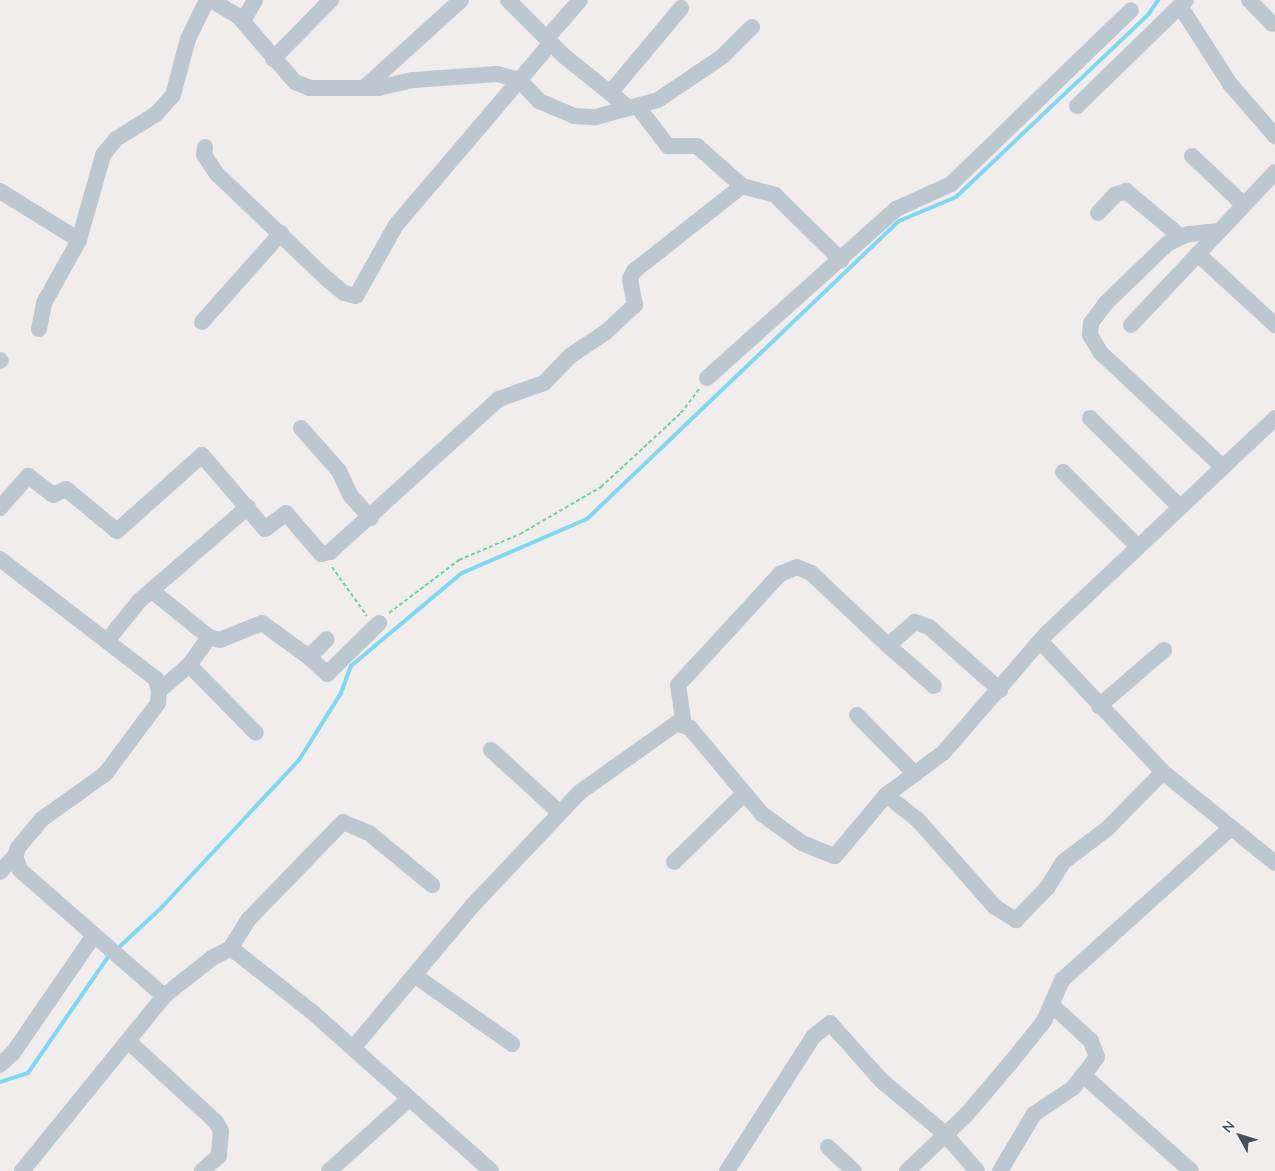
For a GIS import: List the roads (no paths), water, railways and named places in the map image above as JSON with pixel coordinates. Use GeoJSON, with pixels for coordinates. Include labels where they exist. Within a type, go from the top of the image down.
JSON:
{"type":"FeatureCollection","features":[{"type":"Feature","properties":{"kind":"street"},"geometry":{"type":"LineString","coordinates":[[39,329],[44,303],[79,240],[107,149],[156,114],[173,95],[188,39],[209,0],[243,21],[295,82],[310,88],[364,88],[486,74],[519,80],[539,102],[574,116],[596,117],[658,100],[693,77],[752,27]]}},
{"type":"Feature","properties":{"kind":"street"},"geometry":{"type":"LineString","coordinates":[[243,21],[255,0]]}},
{"type":"Feature","properties":{"kind":"street"},"geometry":{"type":"LineString","coordinates":[[274,59],[331,0]]}},
{"type":"Feature","properties":{"kind":"street"},"geometry":{"type":"LineString","coordinates":[[364,88],[461,0]]}},
{"type":"Feature","properties":{"kind":"street"},"geometry":{"type":"LineString","coordinates":[[508,0],[549,40],[610,93],[633,107],[668,146],[697,146],[742,186],[775,195],[841,260]]}},
{"type":"Feature","properties":{"kind":"street"},"geometry":{"type":"LineString","coordinates":[[204,147],[204,155],[217,174],[344,293],[356,296],[396,225],[519,80],[580,0]]}},
{"type":"Feature","properties":{"kind":"street"},"geometry":{"type":"LineString","coordinates":[[1249,0],[1272,24]]}},
{"type":"Feature","properties":{"kind":"street"},"geometry":{"type":"LineString","coordinates":[[1077,106],[1183,3],[1230,84],[1275,136]]}},
{"type":"Feature","properties":{"kind":"street"},"geometry":{"type":"LineString","coordinates":[[610,93],[681,8]]}},
{"type":"Feature","properties":{"kind":"street"},"geometry":{"type":"LineString","coordinates":[[707,378],[896,209],[938,194],[951,184],[1132,10]]}},
{"type":"Feature","properties":{"kind":"street"},"geometry":{"type":"LineString","coordinates":[[1192,156],[1244,205]]}},
{"type":"Feature","properties":{"kind":"street"},"geometry":{"type":"LineString","coordinates":[[1131,325],[1275,172]]}},
{"type":"Feature","properties":{"kind":"street"},"geometry":{"type":"LineString","coordinates":[[0,508],[28,476],[54,495],[66,489],[117,531],[202,455],[265,529],[286,513],[321,554],[330,552],[371,518],[499,399],[544,383],[570,356],[619,322],[635,305],[630,279],[634,271],[742,186]]}},
{"type":"Feature","properties":{"kind":"street"},"geometry":{"type":"LineString","coordinates":[[0,191],[79,240]]}},
{"type":"Feature","properties":{"kind":"street"},"geometry":{"type":"LineString","coordinates":[[1098,213],[1115,195],[1126,191],[1180,236]]}},
{"type":"Feature","properties":{"kind":"street"},"geometry":{"type":"LineString","coordinates":[[1219,231],[1180,236],[1106,303],[1092,324],[1090,336],[1101,353],[1223,467]]}},
{"type":"Feature","properties":{"kind":"street"},"geometry":{"type":"LineString","coordinates":[[202,322],[280,233]]}},
{"type":"Feature","properties":{"kind":"street"},"geometry":{"type":"LineString","coordinates":[[1198,254],[1275,325]]}},
{"type":"Feature","properties":{"kind":"street"},"geometry":{"type":"LineString","coordinates":[[1090,418],[1180,507]]}},
{"type":"Feature","properties":{"kind":"street"},"geometry":{"type":"LineString","coordinates":[[353,1048],[414,975],[580,792],[677,723],[684,726],[743,796],[802,843],[836,856],[886,795],[943,753],[1000,690],[1040,641],[1275,418]]}},
{"type":"Feature","properties":{"kind":"street"},"geometry":{"type":"LineString","coordinates":[[301,428],[339,471],[350,495],[371,518]]}},
{"type":"Feature","properties":{"kind":"street"},"geometry":{"type":"LineString","coordinates":[[1063,472],[1138,547]]}},
{"type":"Feature","properties":{"kind":"street"},"geometry":{"type":"LineString","coordinates":[[107,641],[151,590],[248,507]]}},
{"type":"Feature","properties":{"kind":"street"},"geometry":{"type":"LineString","coordinates":[[0,559],[156,678],[159,691],[158,703],[105,774],[42,819],[15,856],[0,872]]}},
{"type":"Feature","properties":{"kind":"street"},"geometry":{"type":"LineString","coordinates":[[684,726],[678,684],[780,574],[797,567],[811,573],[890,648],[934,686]]}},
{"type":"Feature","properties":{"kind":"street"},"geometry":{"type":"LineString","coordinates":[[151,590],[208,637],[220,640],[262,624],[309,657],[327,674],[379,623]]}},
{"type":"Feature","properties":{"kind":"street"},"geometry":{"type":"LineString","coordinates":[[890,648],[908,627],[922,622],[1000,690]]}},
{"type":"Feature","properties":{"kind":"street"},"geometry":{"type":"LineString","coordinates":[[159,691],[189,665],[208,637]]}},
{"type":"Feature","properties":{"kind":"street"},"geometry":{"type":"LineString","coordinates":[[309,657],[327,639]]}},
{"type":"Feature","properties":{"kind":"street"},"geometry":{"type":"LineString","coordinates":[[1040,641],[1163,772],[1275,863]]}},
{"type":"Feature","properties":{"kind":"street"},"geometry":{"type":"LineString","coordinates":[[1099,706],[1164,650]]}},
{"type":"Feature","properties":{"kind":"street"},"geometry":{"type":"LineString","coordinates":[[189,665],[256,733]]}},
{"type":"Feature","properties":{"kind":"street"},"geometry":{"type":"LineString","coordinates":[[857,715],[915,774]]}},
{"type":"Feature","properties":{"kind":"street"},"geometry":{"type":"LineString","coordinates":[[491,750],[560,813]]}},
{"type":"Feature","properties":{"kind":"street"},"geometry":{"type":"LineString","coordinates":[[886,795],[918,820],[995,907],[1016,920],[1047,888],[1063,862],[1107,830],[1163,772]]}},
{"type":"Feature","properties":{"kind":"street"},"geometry":{"type":"LineString","coordinates":[[674,862],[743,796]]}},
{"type":"Feature","properties":{"kind":"street"},"geometry":{"type":"LineString","coordinates":[[22,1171],[129,1042],[164,996],[230,949],[249,919],[343,822],[369,833],[432,885]]}},
{"type":"Feature","properties":{"kind":"street"},"geometry":{"type":"LineString","coordinates":[[907,1171],[1012,1061],[1053,1006],[1062,980],[1230,828]]}},
{"type":"Feature","properties":{"kind":"street"},"geometry":{"type":"LineString","coordinates":[[15,856],[20,870],[164,996]]}},
{"type":"Feature","properties":{"kind":"street"},"geometry":{"type":"LineString","coordinates":[[0,1065],[13,1053],[97,938]]}},
{"type":"Feature","properties":{"kind":"street"},"geometry":{"type":"LineString","coordinates":[[230,949],[353,1048],[488,1170]]}},
{"type":"Feature","properties":{"kind":"street"},"geometry":{"type":"LineString","coordinates":[[414,975],[512,1044]]}},
{"type":"Feature","properties":{"kind":"street"},"geometry":{"type":"LineString","coordinates":[[1000,1171],[1034,1114],[1062,1096],[1083,1075],[1097,1057],[1096,1049],[1053,1006]]}},
{"type":"Feature","properties":{"kind":"street"},"geometry":{"type":"LineString","coordinates":[[727,1171],[813,1037],[830,1023],[882,1081],[944,1134],[977,1171]]}},
{"type":"Feature","properties":{"kind":"street"},"geometry":{"type":"LineString","coordinates":[[129,1042],[216,1122],[220,1151],[202,1171]]}},
{"type":"Feature","properties":{"kind":"street"},"geometry":{"type":"LineString","coordinates":[[1083,1075],[1190,1171]]}},
{"type":"Feature","properties":{"kind":"street"},"geometry":{"type":"LineString","coordinates":[[329,1171],[409,1099]]}},
{"type":"Feature","properties":{"kind":"street"},"geometry":{"type":"LineString","coordinates":[[828,1147],[854,1171]]}},
{"type":"Feature","properties":{"kind":"waterway"},"geometry":{"type":"LineString","coordinates":[[116,950],[161,908],[299,760],[341,693],[351,666],[462,573],[587,519],[899,221],[956,197],[1148,15],[1158,0]]}},
{"type":"Feature","properties":{"kind":"waterway"},"geometry":{"type":"LineString","coordinates":[[0,1082],[28,1073],[110,954]]}}]}
